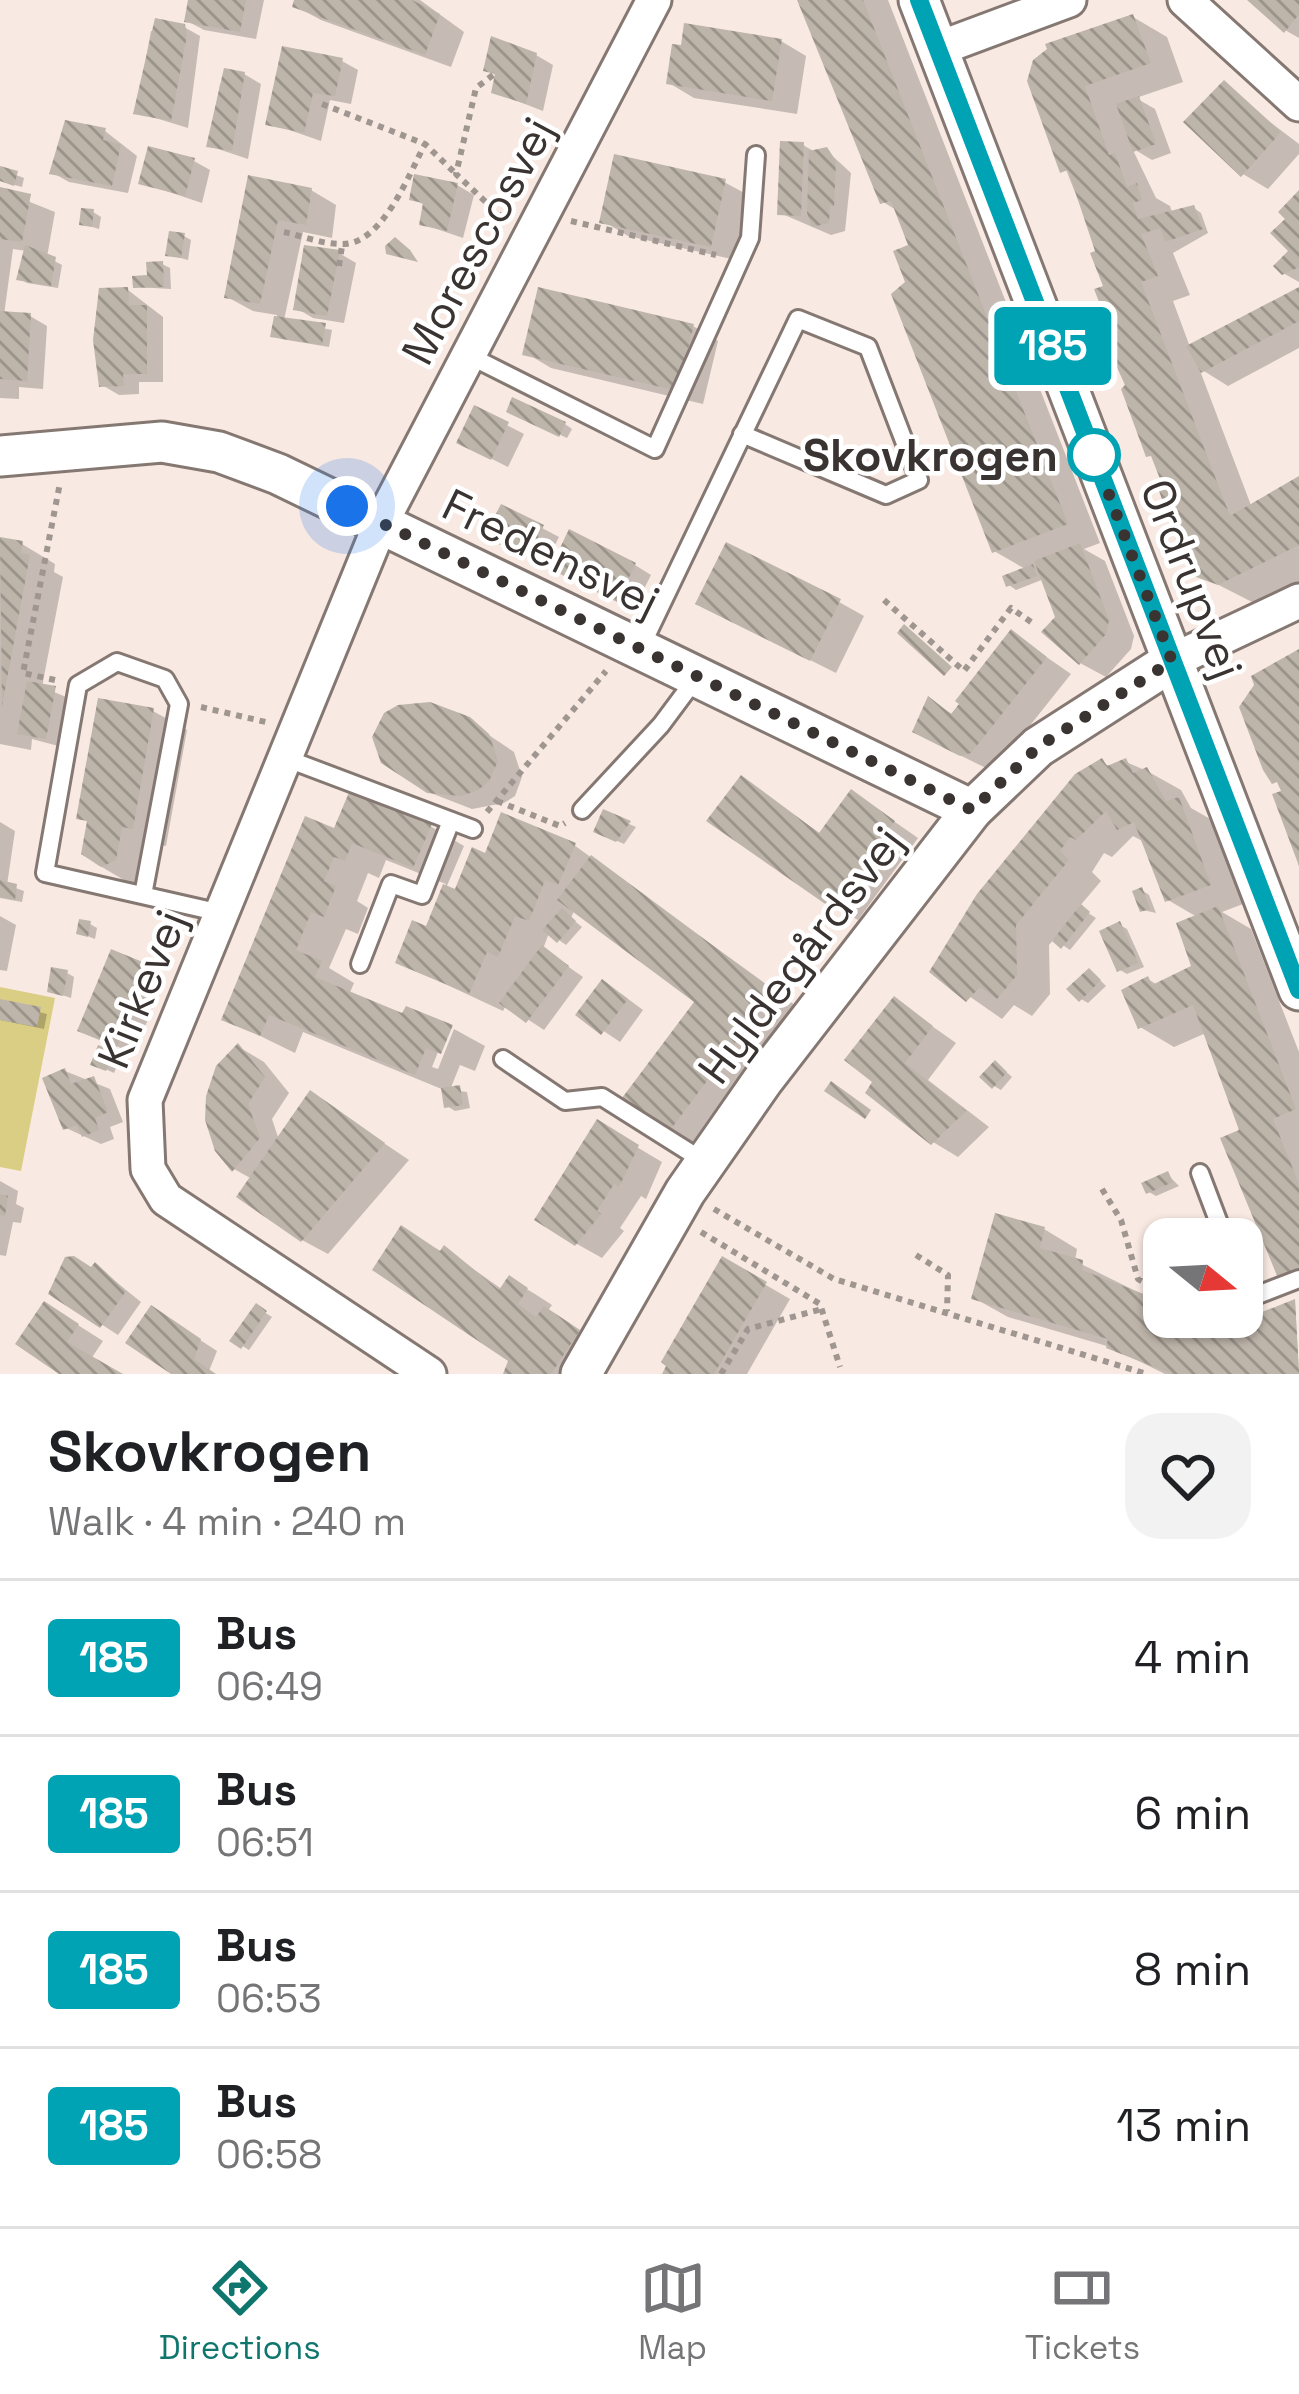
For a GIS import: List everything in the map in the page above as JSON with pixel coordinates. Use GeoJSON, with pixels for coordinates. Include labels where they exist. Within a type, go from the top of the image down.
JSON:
{"type":"FeatureCollection","features":[{"type":"Feature","properties":{"kind":"street","name":"Morescosvej"},"geometry":{"type":"LineString","coordinates":[[381,523],[654,0]]}},
{"type":"Feature","properties":{"kind":"street","name":"Ordrupvej"},"geometry":{"type":"LineString","coordinates":[[920,0],[1299,990]]}},
{"type":"Feature","properties":{"kind":"street"},"geometry":{"type":"LineString","coordinates":[[940,48],[1069,0]]}},
{"type":"Feature","properties":{"kind":"street"},"geometry":{"type":"LineString","coordinates":[[1185,0],[1299,104]]}},
{"type":"Feature","properties":{"kind":"street","name":"Fredensvej"},"geometry":{"type":"LineString","coordinates":[[0,456],[162,442],[220,452],[381,523],[972,810]]}},
{"type":"Feature","properties":{"kind":"street","name":"Kirkevej"},"geometry":{"type":"LineString","coordinates":[[381,523],[145,1100],[148,1169],[166,1199],[429,1374]]}},
{"type":"Feature","properties":{"kind":"street"},"geometry":{"type":"LineString","coordinates":[[1172,661],[1299,601]]}},
{"type":"Feature","properties":{"kind":"street","name":"Hyldegårdsvej"},"geometry":{"type":"LineString","coordinates":[[581,1374],[688,1190],[763,1080],[972,810],[1038,747],[1172,661]]}},
{"type":"Feature","properties":{"kind":"lane"},"geometry":{"type":"LineString","coordinates":[[470,356],[655,449],[750,238],[756,155]]}},
{"type":"Feature","properties":{"kind":"lane"},"geometry":{"type":"LineString","coordinates":[[631,645],[798,319],[868,347],[919,480],[886,496],[742,434]]}},
{"type":"Feature","properties":{"kind":"lane"},"geometry":{"type":"LineString","coordinates":[[143,895],[179,704],[165,679],[116,662],[78,685],[45,873],[221,914]]}},
{"type":"Feature","properties":{"kind":"lane"},"geometry":{"type":"LineString","coordinates":[[582,810],[661,725],[697,677]]}},
{"type":"Feature","properties":{"kind":"lane"},"geometry":{"type":"LineString","coordinates":[[290,744],[473,829]]}},
{"type":"Feature","properties":{"kind":"lane"},"geometry":{"type":"LineString","coordinates":[[360,964],[391,884],[422,895],[451,821]]}},
{"type":"Feature","properties":{"kind":"lane"},"geometry":{"type":"LineString","coordinates":[[503,1059],[565,1101],[602,1096],[688,1190]]}},
{"type":"Feature","properties":{"kind":"lane"},"geometry":{"type":"LineString","coordinates":[[1200,1173],[1217,1218]]}},
{"type":"Feature","properties":{"kind":"lane"},"geometry":{"type":"LineString","coordinates":[[1263,1292],[1299,1279]]}},
{"type":"Feature","properties":{"kind":"path"},"geometry":{"type":"LineString","coordinates":[[456,175],[476,88],[493,75]]}},
{"type":"Feature","properties":{"kind":"path"},"geometry":{"type":"LineString","coordinates":[[322,104],[425,144],[489,208],[531,238]]}},
{"type":"Feature","properties":{"kind":"path"},"geometry":{"type":"LineString","coordinates":[[284,232],[343,245],[372,229],[395,200],[425,144]]}},
{"type":"Feature","properties":{"kind":"path"},"geometry":{"type":"LineString","coordinates":[[548,206],[575,223],[718,256],[737,266]]}},
{"type":"Feature","properties":{"kind":"path"},"geometry":{"type":"LineString","coordinates":[[338,266],[343,245]]}},
{"type":"Feature","properties":{"kind":"path"},"geometry":{"type":"LineString","coordinates":[[67,450],[22,673],[78,685]]}},
{"type":"Feature","properties":{"kind":"path"},"geometry":{"type":"LineString","coordinates":[[884,600],[964,671],[1010,608],[1034,624]]}},
{"type":"Feature","properties":{"kind":"path"},"geometry":{"type":"LineString","coordinates":[[473,829],[631,645]]}},
{"type":"Feature","properties":{"kind":"path"},"geometry":{"type":"LineString","coordinates":[[179,704],[290,744]]}},
{"type":"Feature","properties":{"kind":"path"},"geometry":{"type":"LineString","coordinates":[[496,801],[560,826],[582,810]]}},
{"type":"Feature","properties":{"kind":"path"},"geometry":{"type":"LineString","coordinates":[[1102,1189],[1121,1220],[1138,1279],[1143,1282]]}},
{"type":"Feature","properties":{"kind":"path"},"geometry":{"type":"LineString","coordinates":[[688,1190],[822,1309],[840,1367]]}},
{"type":"Feature","properties":{"kind":"path"},"geometry":{"type":"LineString","coordinates":[[688,1190],[834,1279],[1147,1374]]}},
{"type":"Feature","properties":{"kind":"path"},"geometry":{"type":"LineString","coordinates":[[916,1255],[948,1275],[947,1311]]}},
{"type":"Feature","properties":{"kind":"path"},"geometry":{"type":"LineString","coordinates":[[722,1374],[748,1329],[822,1309]]}},
{"type":"Feature","properties":{"kind":"shaded area"},"geometry":{"type":"Polygon","coordinates":[[[0,987],[55,998],[21,1171],[0,1167],[0,987]]]}},
{"type":"Feature","properties":{"kind":"building"},"geometry":{"type":"Polygon","coordinates":[[[188,0],[246,0],[240,32],[184,22],[188,0]]]}},
{"type":"Feature","properties":{"kind":"building"},"geometry":{"type":"Polygon","coordinates":[[[294,0],[412,0],[440,14],[425,55],[292,7],[294,0]]]}},
{"type":"Feature","properties":{"kind":"building"},"geometry":{"type":"Polygon","coordinates":[[[797,0],[863,0],[1068,524],[992,553],[891,294],[905,282],[893,251],[908,245],[891,201],[880,204],[797,0]]]}},
{"type":"Feature","properties":{"kind":"building"},"geometry":{"type":"Polygon","coordinates":[[[1247,0],[1299,0],[1299,14],[1284,33],[1247,0]]]}},
{"type":"Feature","properties":{"kind":"building"},"geometry":{"type":"Polygon","coordinates":[[[1133,14],[1151,63],[1085,86],[1109,155],[1115,153],[1127,187],[1137,183],[1142,200],[1133,203],[1138,219],[1194,205],[1203,229],[1165,242],[1160,228],[1141,234],[1158,276],[1141,282],[1230,516],[1299,476],[1299,545],[1218,585],[1196,577],[1189,555],[1182,556],[1158,488],[1162,484],[1151,456],[1146,457],[1121,389],[1125,385],[1099,328],[1108,325],[1094,289],[1103,286],[1090,253],[1095,251],[1068,170],[1060,173],[1027,81],[1033,60],[1047,49],[1045,44],[1133,14]]]}},
{"type":"Feature","properties":{"kind":"building"},"geometry":{"type":"Polygon","coordinates":[[[155,18],[185,24],[187,35],[171,121],[133,114],[155,18]]]}},
{"type":"Feature","properties":{"kind":"building"},"geometry":{"type":"Polygon","coordinates":[[[684,23],[782,39],[772,101],[666,84],[672,44],[681,45],[684,23]]]}},
{"type":"Feature","properties":{"kind":"building"},"geometry":{"type":"Polygon","coordinates":[[[491,36],[537,53],[526,104],[491,93],[495,74],[483,71],[491,36]]]}},
{"type":"Feature","properties":{"kind":"building"},"geometry":{"type":"Polygon","coordinates":[[[282,46],[343,58],[335,96],[313,93],[304,133],[265,125],[282,46]]]}},
{"type":"Feature","properties":{"kind":"building"},"geometry":{"type":"Polygon","coordinates":[[[224,68],[245,72],[232,151],[206,147],[224,68]]]}},
{"type":"Feature","properties":{"kind":"building"},"geometry":{"type":"Polygon","coordinates":[[[1224,80],[1281,132],[1241,177],[1183,122],[1224,80]]]}},
{"type":"Feature","properties":{"kind":"building"},"geometry":{"type":"Polygon","coordinates":[[[1139,96],[1156,144],[1133,152],[1116,104],[1139,96]]]}},
{"type":"Feature","properties":{"kind":"building"},"geometry":{"type":"Polygon","coordinates":[[[65,120],[106,128],[103,140],[121,144],[112,186],[49,174],[65,120]]]}},
{"type":"Feature","properties":{"kind":"building"},"geometry":{"type":"Polygon","coordinates":[[[780,141],[804,142],[801,216],[777,215],[780,141]]]}},
{"type":"Feature","properties":{"kind":"building"},"geometry":{"type":"Polygon","coordinates":[[[148,146],[195,158],[185,196],[138,184],[148,146]]]}},
{"type":"Feature","properties":{"kind":"building"},"geometry":{"type":"Polygon","coordinates":[[[827,147],[836,161],[834,206],[830,206],[829,223],[812,227],[807,213],[809,151],[827,147]]]}},
{"type":"Feature","properties":{"kind":"building"},"geometry":{"type":"Polygon","coordinates":[[[614,154],[726,179],[711,247],[599,223],[614,154]]]}},
{"type":"Feature","properties":{"kind":"building"},"geometry":{"type":"Polygon","coordinates":[[[0,166],[18,171],[14,186],[0,181],[0,166]]]}},
{"type":"Feature","properties":{"kind":"building"},"geometry":{"type":"Polygon","coordinates":[[[414,174],[458,183],[447,231],[419,225],[423,203],[409,200],[414,174]]]}},
{"type":"Feature","properties":{"kind":"building"},"geometry":{"type":"Polygon","coordinates":[[[248,175],[312,188],[306,225],[278,220],[260,304],[224,298],[248,175]]]}},
{"type":"Feature","properties":{"kind":"building"},"geometry":{"type":"Polygon","coordinates":[[[0,187],[31,194],[22,242],[0,239],[0,187]]]}},
{"type":"Feature","properties":{"kind":"building"},"geometry":{"type":"Polygon","coordinates":[[[1299,190],[1299,267],[1282,275],[1273,266],[1288,251],[1270,233],[1285,219],[1278,212],[1299,190]]]}},
{"type":"Feature","properties":{"kind":"building"},"geometry":{"type":"Polygon","coordinates":[[[81,208],[94,209],[92,227],[79,225],[81,208]]]}},
{"type":"Feature","properties":{"kind":"building"},"geometry":{"type":"Polygon","coordinates":[[[169,231],[185,233],[181,258],[165,256],[169,231]]]}},
{"type":"Feature","properties":{"kind":"building"},"geometry":{"type":"Polygon","coordinates":[[[395,237],[418,262],[386,254],[385,246],[395,237]]]}},
{"type":"Feature","properties":{"kind":"building"},"geometry":{"type":"Polygon","coordinates":[[[25,245],[56,257],[51,286],[16,280],[25,245]]]}},
{"type":"Feature","properties":{"kind":"building"},"geometry":{"type":"Polygon","coordinates":[[[304,245],[340,250],[327,316],[293,310],[304,245]]]}},
{"type":"Feature","properties":{"kind":"building"},"geometry":{"type":"Polygon","coordinates":[[[163,261],[164,287],[133,288],[132,276],[147,275],[146,262],[163,261]]]}},
{"type":"Feature","properties":{"kind":"building"},"geometry":{"type":"Polygon","coordinates":[[[128,287],[129,305],[147,305],[147,374],[123,374],[124,386],[99,387],[93,340],[99,288],[128,287]]]}},
{"type":"Feature","properties":{"kind":"building"},"geometry":{"type":"Polygon","coordinates":[[[538,287],[694,324],[678,391],[522,355],[538,287]]]}},
{"type":"Feature","properties":{"kind":"building"},"geometry":{"type":"Polygon","coordinates":[[[1299,287],[1299,321],[1201,373],[1186,346],[1299,287]]]}},
{"type":"Feature","properties":{"kind":"building"},"geometry":{"type":"Polygon","coordinates":[[[0,311],[31,313],[27,381],[0,379],[0,311]]]}},
{"type":"Feature","properties":{"kind":"building"},"geometry":{"type":"Polygon","coordinates":[[[274,316],[326,323],[322,345],[270,337],[274,316]]]}},
{"type":"Feature","properties":{"kind":"building"},"geometry":{"type":"Polygon","coordinates":[[[512,397],[566,422],[559,437],[506,412],[512,397]]]}},
{"type":"Feature","properties":{"kind":"building"},"geometry":{"type":"Polygon","coordinates":[[[474,405],[509,422],[491,460],[456,443],[474,405]]]}},
{"type":"Feature","properties":{"kind":"building"},"geometry":{"type":"Polygon","coordinates":[[[501,504],[544,525],[528,558],[484,537],[501,504]]]}},
{"type":"Feature","properties":{"kind":"building"},"geometry":{"type":"Polygon","coordinates":[[[569,529],[636,563],[617,602],[550,569],[569,529]]]}},
{"type":"Feature","properties":{"kind":"building"},"geometry":{"type":"Polygon","coordinates":[[[0,537],[23,541],[21,553],[30,555],[2,706],[0,537]]]}},
{"type":"Feature","properties":{"kind":"building"},"geometry":{"type":"Polygon","coordinates":[[[726,542],[841,599],[810,661],[695,604],[726,542]]]}},
{"type":"Feature","properties":{"kind":"building"},"geometry":{"type":"Polygon","coordinates":[[[1080,543],[1109,620],[1106,634],[1079,665],[1041,632],[1055,617],[1034,561],[1080,543]]]}},
{"type":"Feature","properties":{"kind":"building"},"geometry":{"type":"Polygon","coordinates":[[[1033,564],[1037,576],[1006,587],[1002,576],[1033,564]]]}},
{"type":"Feature","properties":{"kind":"building"},"geometry":{"type":"Polygon","coordinates":[[[904,624],[952,667],[944,676],[897,633],[904,624]]]}},
{"type":"Feature","properties":{"kind":"building"},"geometry":{"type":"Polygon","coordinates":[[[1011,629],[1047,657],[971,753],[960,756],[912,732],[928,696],[951,714],[959,704],[955,701],[1011,629]]]}},
{"type":"Feature","properties":{"kind":"building"},"geometry":{"type":"Polygon","coordinates":[[[1299,649],[1299,866],[1272,794],[1281,791],[1263,770],[1239,707],[1254,685],[1251,676],[1299,649]]]}},
{"type":"Feature","properties":{"kind":"building"},"geometry":{"type":"Polygon","coordinates":[[[27,681],[56,686],[46,739],[17,734],[27,681]]]}},
{"type":"Feature","properties":{"kind":"building"},"geometry":{"type":"Polygon","coordinates":[[[98,698],[154,708],[133,829],[122,827],[116,860],[101,867],[81,854],[87,821],[76,819],[98,698]]]}},
{"type":"Feature","properties":{"kind":"building"},"geometry":{"type":"Polygon","coordinates":[[[430,702],[470,717],[489,734],[498,761],[489,781],[478,790],[461,796],[427,793],[381,763],[372,737],[384,713],[398,705],[430,702]]]}},
{"type":"Feature","properties":{"kind":"building"},"geometry":{"type":"Polygon","coordinates":[[[1102,758],[1107,766],[1126,758],[1133,773],[1147,767],[1166,801],[1179,797],[1211,885],[1165,902],[1134,822],[1117,830],[1106,811],[1076,840],[1070,837],[1060,851],[1069,860],[1016,925],[1017,975],[997,999],[980,987],[966,1002],[929,972],[977,894],[1075,774],[1102,758]]]}},
{"type":"Feature","properties":{"kind":"building"},"geometry":{"type":"Polygon","coordinates":[[[741,775],[819,833],[851,789],[895,821],[831,908],[706,821],[741,775]]]}},
{"type":"Feature","properties":{"kind":"building"},"geometry":{"type":"Polygon","coordinates":[[[350,790],[432,824],[413,868],[352,843],[345,861],[334,857],[324,881],[336,886],[324,917],[311,912],[296,950],[322,961],[315,977],[402,1013],[406,1006],[453,1025],[441,1054],[426,1048],[415,1075],[269,1015],[260,1036],[221,1020],[305,816],[334,828],[350,790]]]}},
{"type":"Feature","properties":{"kind":"building"},"geometry":{"type":"Polygon","coordinates":[[[603,809],[631,821],[616,842],[593,832],[603,809]]]}},
{"type":"Feature","properties":{"kind":"building"},"geometry":{"type":"Polygon","coordinates":[[[501,812],[576,843],[558,885],[545,880],[529,921],[515,916],[498,957],[487,952],[469,994],[395,963],[412,920],[426,926],[443,884],[455,889],[472,847],[485,853],[501,812]]]}},
{"type":"Feature","properties":{"kind":"building"},"geometry":{"type":"Polygon","coordinates":[[[591,855],[774,991],[668,1133],[622,1098],[694,1002],[557,900],[591,855]]]}},
{"type":"Feature","properties":{"kind":"building"},"geometry":{"type":"Polygon","coordinates":[[[0,880],[17,884],[15,900],[0,897],[0,880]]]}},
{"type":"Feature","properties":{"kind":"building"},"geometry":{"type":"Polygon","coordinates":[[[1142,887],[1150,909],[1140,912],[1132,891],[1142,887]]]}},
{"type":"Feature","properties":{"kind":"building"},"geometry":{"type":"Polygon","coordinates":[[[1081,904],[1090,912],[1061,949],[1052,941],[1081,904]]]}},
{"type":"Feature","properties":{"kind":"building"},"geometry":{"type":"Polygon","coordinates":[[[1218,906],[1296,1109],[1273,1119],[1299,1184],[1299,1270],[1278,1278],[1263,1242],[1263,1218],[1253,1218],[1220,1138],[1239,1130],[1193,1005],[1138,1029],[1121,990],[1148,976],[1152,985],[1191,966],[1176,923],[1218,906]]]}},
{"type":"Feature","properties":{"kind":"building"},"geometry":{"type":"Polygon","coordinates":[[[562,908],[576,921],[557,943],[542,930],[562,908]]]}},
{"type":"Feature","properties":{"kind":"building"},"geometry":{"type":"Polygon","coordinates":[[[79,919],[91,921],[88,937],[76,934],[79,919]]]}},
{"type":"Feature","properties":{"kind":"building"},"geometry":{"type":"Polygon","coordinates":[[[1120,921],[1138,963],[1117,972],[1099,931],[1120,921]]]}},
{"type":"Feature","properties":{"kind":"building"},"geometry":{"type":"Polygon","coordinates":[[[542,945],[569,966],[526,1023],[499,1003],[542,945]]]}},
{"type":"Feature","properties":{"kind":"building"},"geometry":{"type":"Polygon","coordinates":[[[111,949],[150,965],[117,1047],[77,1031],[111,949]]]}},
{"type":"Feature","properties":{"kind":"building"},"geometry":{"type":"Polygon","coordinates":[[[51,967],[68,970],[63,996],[47,992],[51,967]]]}},
{"type":"Feature","properties":{"kind":"building"},"geometry":{"type":"Polygon","coordinates":[[[1089,968],[1101,980],[1079,1002],[1066,989],[1089,968]]]}},
{"type":"Feature","properties":{"kind":"building"},"geometry":{"type":"Polygon","coordinates":[[[602,979],[628,999],[601,1035],[575,1015],[602,979]]]}},
{"type":"Feature","properties":{"kind":"building"},"geometry":{"type":"Polygon","coordinates":[[[894,996],[933,1026],[905,1063],[966,1111],[931,1145],[865,1093],[872,1082],[844,1060],[894,996]]]}},
{"type":"Feature","properties":{"kind":"building"},"geometry":{"type":"Polygon","coordinates":[[[0,999],[41,1007],[37,1027],[0,1020],[0,999]]]}},
{"type":"Feature","properties":{"kind":"building"},"geometry":{"type":"Polygon","coordinates":[[[238,1043],[265,1077],[248,1104],[260,1138],[232,1172],[215,1151],[205,1120],[206,1096],[216,1066],[238,1043]]]}},
{"type":"Feature","properties":{"kind":"building"},"geometry":{"type":"Polygon","coordinates":[[[98,1045],[115,1052],[106,1071],[90,1065],[98,1045]]]}},
{"type":"Feature","properties":{"kind":"building"},"geometry":{"type":"Polygon","coordinates":[[[995,1060],[1007,1072],[992,1089],[979,1077],[995,1060]]]}},
{"type":"Feature","properties":{"kind":"building"},"geometry":{"type":"Polygon","coordinates":[[[65,1068],[71,1084],[94,1076],[108,1112],[95,1118],[99,1130],[82,1137],[77,1125],[63,1130],[42,1078],[65,1068]]]}},
{"type":"Feature","properties":{"kind":"building"},"geometry":{"type":"Polygon","coordinates":[[[831,1081],[871,1110],[865,1119],[824,1091],[831,1081]]]}},
{"type":"Feature","properties":{"kind":"building"},"geometry":{"type":"Polygon","coordinates":[[[460,1085],[463,1105],[444,1108],[441,1088],[460,1085]]]}},
{"type":"Feature","properties":{"kind":"building"},"geometry":{"type":"Polygon","coordinates":[[[310,1090],[385,1143],[301,1242],[236,1197],[310,1090]]]}},
{"type":"Feature","properties":{"kind":"building"},"geometry":{"type":"Polygon","coordinates":[[[597,1119],[639,1145],[619,1187],[614,1184],[597,1211],[601,1214],[575,1246],[534,1220],[597,1119]]]}},
{"type":"Feature","properties":{"kind":"building"},"geometry":{"type":"Polygon","coordinates":[[[1168,1171],[1173,1182],[1146,1194],[1141,1183],[1168,1171]]]}},
{"type":"Feature","properties":{"kind":"building"},"geometry":{"type":"Polygon","coordinates":[[[0,1194],[8,1196],[5,1216],[0,1215],[0,1194]]]}},
{"type":"Feature","properties":{"kind":"building"},"geometry":{"type":"Polygon","coordinates":[[[995,1213],[1045,1227],[1040,1248],[1083,1260],[1082,1270],[1143,1294],[1143,1338],[1263,1338],[1263,1312],[1295,1299],[1299,1374],[1172,1374],[1106,1348],[1108,1339],[971,1299],[995,1213]]]}},
{"type":"Feature","properties":{"kind":"building"},"geometry":{"type":"Polygon","coordinates":[[[401,1225],[440,1251],[444,1245],[499,1290],[509,1275],[528,1288],[518,1304],[536,1317],[544,1306],[580,1330],[551,1374],[503,1374],[508,1361],[372,1270],[401,1225]]]}},
{"type":"Feature","properties":{"kind":"building"},"geometry":{"type":"Polygon","coordinates":[[[74,1256],[91,1267],[95,1262],[126,1291],[100,1328],[48,1294],[65,1257],[74,1256]]]}},
{"type":"Feature","properties":{"kind":"building"},"geometry":{"type":"Polygon","coordinates":[[[722,1256],[767,1282],[714,1374],[662,1374],[666,1366],[661,1362],[722,1256]]]}},
{"type":"Feature","properties":{"kind":"building"},"geometry":{"type":"Polygon","coordinates":[[[44,1301],[79,1324],[67,1342],[123,1374],[59,1374],[15,1344],[44,1301]]]}},
{"type":"Feature","properties":{"kind":"building"},"geometry":{"type":"Polygon","coordinates":[[[256,1303],[267,1311],[241,1349],[229,1341],[256,1303]]]}},
{"type":"Feature","properties":{"kind":"building"},"geometry":{"type":"Polygon","coordinates":[[[151,1305],[201,1339],[194,1359],[216,1374],[171,1374],[125,1343],[151,1305]]]}},
{"type":"Feature","properties":{"kind":"bus line","name":"185"},"geometry":{"type":"LineString","coordinates":[[919,0],[1299,990]]}},
{"type":"Feature","properties":{"kind":"place","name":"Skovkrogen"},"geometry":{"type":"Point","coordinates":[1094,455]}},
{"type":"Feature","properties":{"kind":"route"},"geometry":{"type":"LineString","coordinates":[[347,506],[972,810],[1038,747],[1172,661],[1094,455]]}}]}
